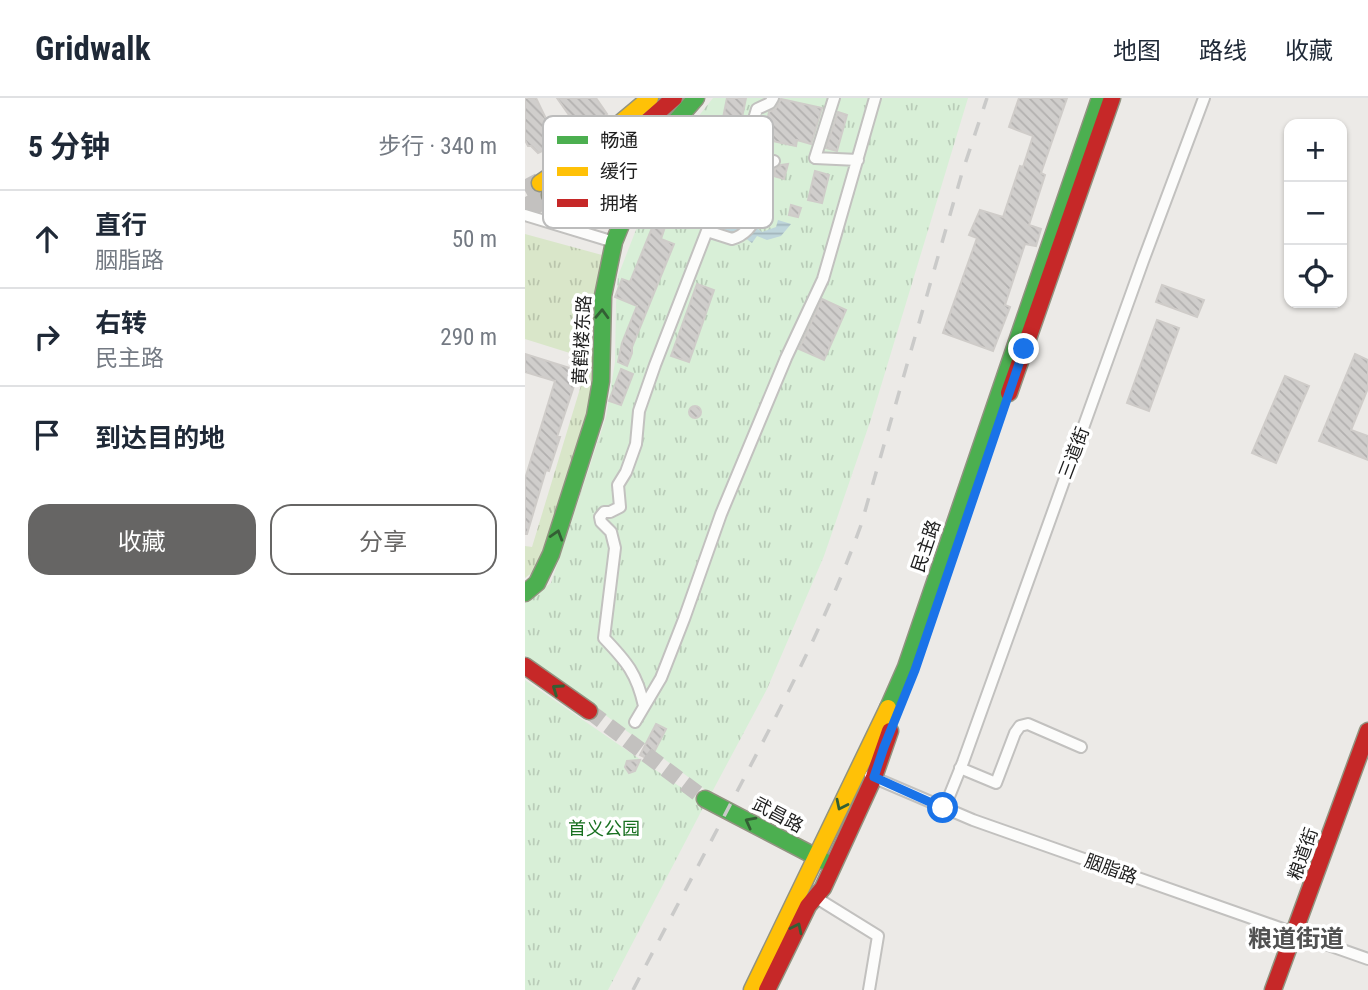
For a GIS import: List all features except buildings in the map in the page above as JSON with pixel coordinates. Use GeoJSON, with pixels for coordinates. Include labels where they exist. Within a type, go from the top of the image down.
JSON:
{"type":"FeatureCollection","features":[{"type":"Feature","properties":{"kind":"main road"},"geometry":{"type":"LineString","coordinates":[[629,116],[650,98]]}},
{"type":"Feature","properties":{"kind":"main road"},"geometry":{"type":"LineString","coordinates":[[655,116],[674,98]]}},
{"type":"Feature","properties":{"kind":"main road","name":"黄鹤楼东路"},"geometry":{"type":"LineString","coordinates":[[680,116],[696,98]]}},
{"type":"Feature","properties":{"kind":"main road","name":"民主路"},"geometry":{"type":"LineString","coordinates":[[752,990],[815,857],[874,743],[906,667],[1100,98]]}},
{"type":"Feature","properties":{"kind":"main road","name":"民主路"},"geometry":{"type":"LineString","coordinates":[[767,990],[808,906],[823,888],[874,777],[915,670],[1112,98]]}},
{"type":"Feature","properties":{"kind":"main road","name":"黄鹤楼东路"},"geometry":{"type":"LineString","coordinates":[[525,593],[537,583],[545,571],[595,416],[601,381],[603,296],[614,242],[620,228]]}},
{"type":"Feature","properties":{"kind":"main road"},"geometry":{"type":"LineString","coordinates":[[525,666],[589,711]]}},
{"type":"Feature","properties":{"kind":"main road","name":"粮道街"},"geometry":{"type":"LineString","coordinates":[[1273,990],[1368,731]]}},
{"type":"Feature","properties":{"kind":"main road","name":"武昌路"},"geometry":{"type":"LineString","coordinates":[[705,799],[832,865]]}},
{"type":"Feature","properties":{"kind":"street"},"geometry":{"type":"LineString","coordinates":[[755,116],[757,109],[770,103],[773,98]]}},
{"type":"Feature","properties":{"kind":"street"},"geometry":{"type":"LineString","coordinates":[[834,98],[815,158],[858,160]]}},
{"type":"Feature","properties":{"kind":"street"},"geometry":{"type":"LineString","coordinates":[[635,722],[661,678],[726,502],[786,358],[823,279],[875,98]]}},
{"type":"Feature","properties":{"kind":"street","name":"三道街"},"geometry":{"type":"LineString","coordinates":[[943,808],[960,768],[1204,98]]}},
{"type":"Feature","properties":{"kind":"street"},"geometry":{"type":"LineString","coordinates":[[525,215],[543,220]]}},
{"type":"Feature","properties":{"kind":"street"},"geometry":{"type":"LineString","coordinates":[[568,228],[614,242]]}},
{"type":"Feature","properties":{"kind":"street"},"geometry":{"type":"LineString","coordinates":[[644,706],[636,676],[627,662],[604,638],[615,548],[611,532],[601,522],[600,517],[604,512],[620,507],[618,485],[636,444],[639,411],[708,228]]}},
{"type":"Feature","properties":{"kind":"street"},"geometry":{"type":"LineString","coordinates":[[707,231],[732,239],[747,228]]}},
{"type":"Feature","properties":{"kind":"street"},"geometry":{"type":"LineString","coordinates":[[960,768],[996,783],[1015,733],[1020,726],[1028,724],[1081,747]]}},
{"type":"Feature","properties":{"kind":"street","name":"胭脂路"},"geometry":{"type":"LineString","coordinates":[[858,770],[943,808],[1368,959]]}},
{"type":"Feature","properties":{"kind":"street"},"geometry":{"type":"LineString","coordinates":[[815,897],[878,936],[869,990]]}},
{"type":"Feature","properties":{"kind":"green space"},"geometry":{"type":"Polygon","coordinates":[[[713,98],[968,98],[871,419],[824,556],[767,689],[711,794],[525,655],[525,602],[551,583],[606,417],[615,362],[618,276],[637,228],[773,228],[773,116],[699,116],[713,98]]]}},
{"type":"Feature","properties":{"kind":"green space"},"geometry":{"type":"Polygon","coordinates":[[[525,234],[602,255],[596,296],[596,361],[588,412],[537,569],[525,578],[525,546],[532,547],[589,359],[525,339],[525,234]]]}},
{"type":"Feature","properties":{"kind":"green space","name":"首义公园"},"geometry":{"type":"Polygon","coordinates":[[[525,680],[705,804],[608,990],[525,990],[525,680]]]}},
{"type":"Feature","properties":{"kind":"water"},"geometry":{"type":"Polygon","coordinates":[[[778,220],[791,224],[781,236],[767,240],[757,236],[752,243],[741,235],[725,231],[724,228],[757,228],[762,232],[776,227],[778,220]]]}},
{"type":"Feature","properties":{"kind":"tunnel"},"geometry":{"type":"LineString","coordinates":[[525,191],[540,183]]}},
{"type":"Feature","properties":{"kind":"tunnel"},"geometry":{"type":"LineString","coordinates":[[525,209],[543,199]]}},
{"type":"Feature","properties":{"kind":"tunnel"},"geometry":{"type":"LineString","coordinates":[[589,711],[705,799]]}},
{"type":"Feature","properties":{"kind":"railway"},"geometry":{"type":"LineString","coordinates":[[633,990],[791,687],[849,558],[861,525],[962,173],[987,98]]}},
{"type":"Feature","properties":{"kind":"traffic: fast"},"geometry":{"type":"LineString","coordinates":[[680,116],[696,98]]}},
{"type":"Feature","properties":{"kind":"traffic: fast"},"geometry":{"type":"LineString","coordinates":[[888,708],[906,667],[1100,98]]}},
{"type":"Feature","properties":{"kind":"traffic: fast"},"geometry":{"type":"LineString","coordinates":[[525,593],[537,583],[551,554],[595,416],[601,381],[603,296],[614,242],[620,228]]}},
{"type":"Feature","properties":{"kind":"traffic: fast"},"geometry":{"type":"LineString","coordinates":[[705,799],[824,861]]}},
{"type":"Feature","properties":{"kind":"traffic: slow"},"geometry":{"type":"LineString","coordinates":[[629,116],[650,98]]}},
{"type":"Feature","properties":{"kind":"traffic: slow"},"geometry":{"type":"LineString","coordinates":[[752,990],[888,708]]}},
{"type":"Feature","properties":{"kind":"traffic: jam"},"geometry":{"type":"LineString","coordinates":[[654,116],[674,98]]}},
{"type":"Feature","properties":{"kind":"traffic: jam"},"geometry":{"type":"LineString","coordinates":[[1009,393],[1112,98]]}},
{"type":"Feature","properties":{"kind":"traffic: jam"},"geometry":{"type":"LineString","coordinates":[[525,666],[589,711]]}},
{"type":"Feature","properties":{"kind":"traffic: jam"},"geometry":{"type":"LineString","coordinates":[[767,990],[808,906],[823,888],[874,777],[890,731]]}},
{"type":"Feature","properties":{"kind":"traffic: jam"},"geometry":{"type":"LineString","coordinates":[[1273,990],[1368,731]]}},
{"type":"Feature","properties":{"kind":"district","name":"粮道街道"},"geometry":{"type":"Point","coordinates":[1296,939]}},
{"type":"Feature","properties":{"kind":"route"},"geometry":{"type":"LineString","coordinates":[[943,808],[874,777],[915,670],[1024,349]]}}]}
